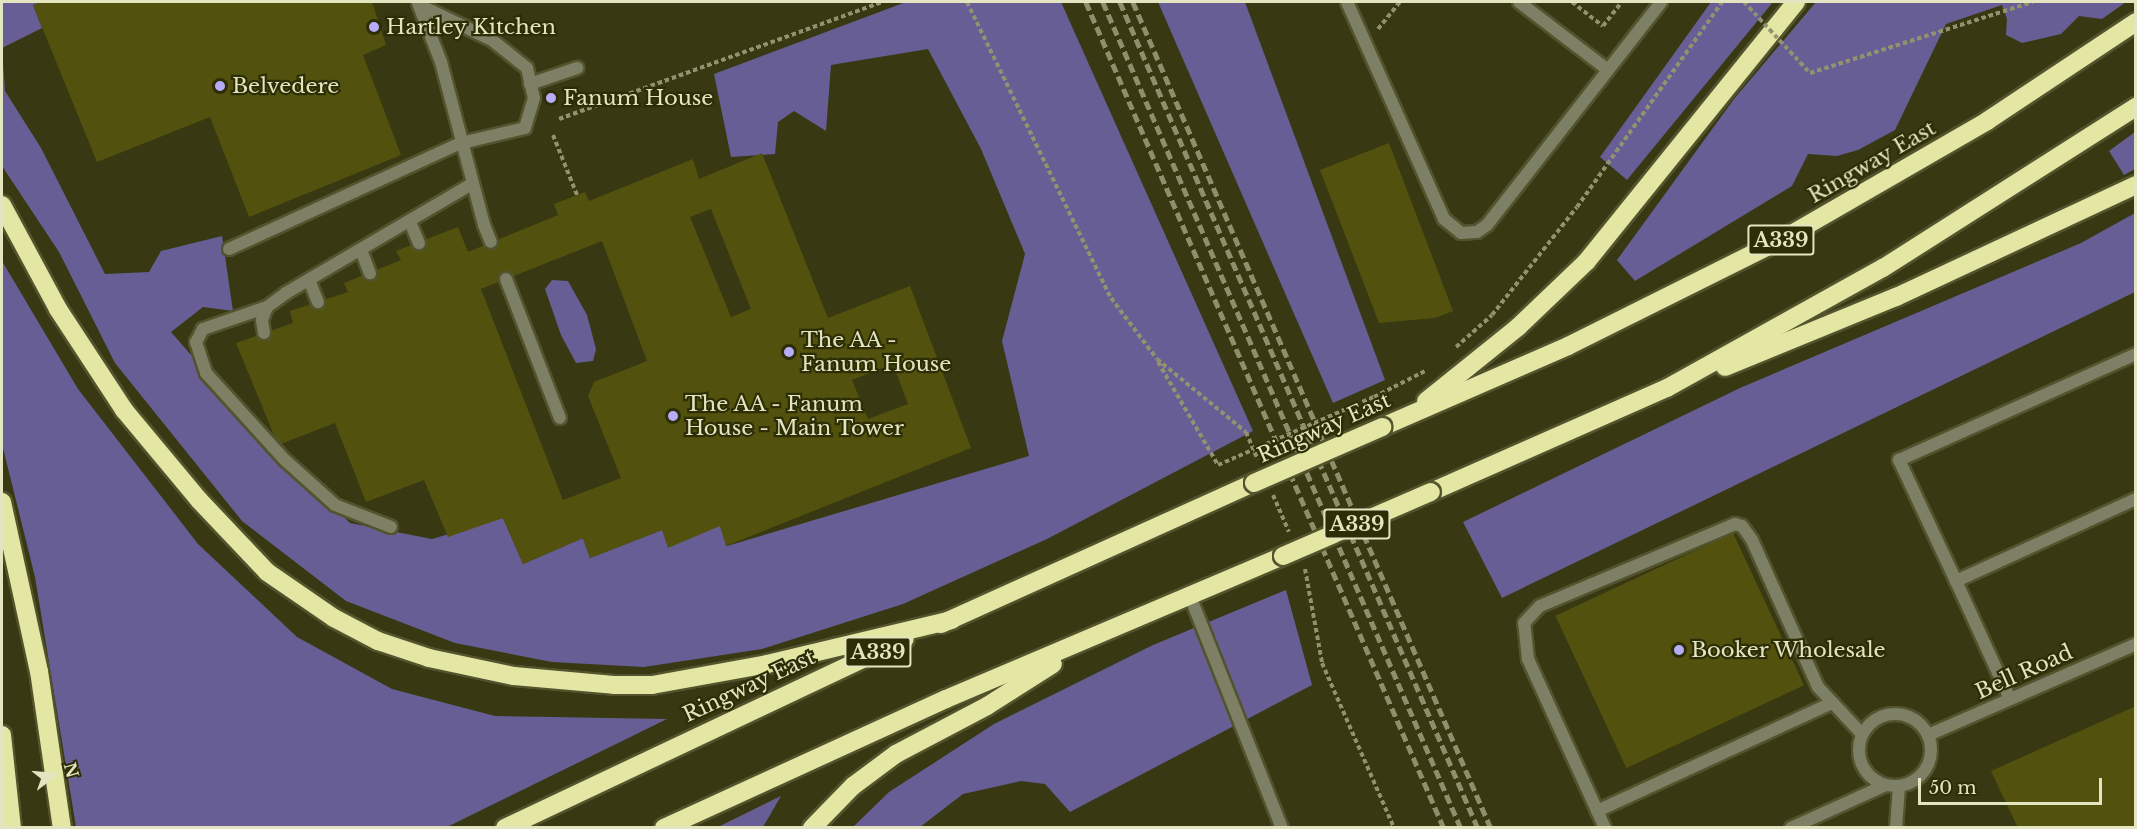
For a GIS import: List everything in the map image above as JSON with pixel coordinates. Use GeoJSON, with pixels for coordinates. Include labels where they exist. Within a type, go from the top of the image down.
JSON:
{"type":"FeatureCollection","features":[{"type":"Feature","properties":{"kind":"highway"},"geometry":{"type":"LineString","coordinates":[[1405,417],[1503,340],[1587,261],[1796,2]]}},
{"type":"Feature","properties":{"kind":"highway","name":"Ringway East"},"geometry":{"type":"LineString","coordinates":[[505,828],[805,684],[1262,485],[1382,427],[1568,346],[1783,239],[1987,121],[2136,22]]}},
{"type":"Feature","properties":{"kind":"highway","name":"A339"},"geometry":{"type":"LineString","coordinates":[[664,828],[924,709],[1190,596],[1288,549],[1431,492],[1667,388],[1883,268],[2136,107]]}},
{"type":"Feature","properties":{"kind":"highway"},"geometry":{"type":"LineString","coordinates":[[1667,388],[1815,333],[2032,236],[2136,185]]}},
{"type":"Feature","properties":{"kind":"highway"},"geometry":{"type":"LineString","coordinates":[[2,205],[58,309],[111,390],[199,500],[267,572],[325,612],[378,641],[429,658],[514,676],[614,685],[652,684],[767,664],[952,620]]}},
{"type":"Feature","properties":{"kind":"highway"},"geometry":{"type":"LineString","coordinates":[[2,502],[39,671],[62,828]]}},
{"type":"Feature","properties":{"kind":"highway"},"geometry":{"type":"LineString","coordinates":[[812,828],[853,786],[896,754],[987,706],[1095,637]]}},
{"type":"Feature","properties":{"kind":"highway"},"geometry":{"type":"LineString","coordinates":[[2,735],[12,828]]}},
{"type":"Feature","properties":{"kind":"street"},"geometry":{"type":"LineString","coordinates":[[1347,2],[1444,219],[1461,233],[1477,232],[1487,225],[1661,2]]}},
{"type":"Feature","properties":{"kind":"street"},"geometry":{"type":"LineString","coordinates":[[1519,2],[1608,70]]}},
{"type":"Feature","properties":{"kind":"street"},"geometry":{"type":"LineString","coordinates":[[230,249],[461,143],[525,128],[534,98],[527,68],[492,40],[419,3]]}},
{"type":"Feature","properties":{"kind":"street"},"geometry":{"type":"LineString","coordinates":[[419,3],[441,62],[472,184],[491,242]]}},
{"type":"Feature","properties":{"kind":"street"},"geometry":{"type":"LineString","coordinates":[[530,84],[577,68]]}},
{"type":"Feature","properties":{"kind":"street"},"geometry":{"type":"LineString","coordinates":[[391,527],[335,505],[285,460],[206,373],[196,342],[203,329],[267,307],[472,184]]}},
{"type":"Feature","properties":{"kind":"street"},"geometry":{"type":"LineString","coordinates":[[410,222],[419,243]]}},
{"type":"Feature","properties":{"kind":"street"},"geometry":{"type":"LineString","coordinates":[[361,250],[370,273]]}},
{"type":"Feature","properties":{"kind":"street"},"geometry":{"type":"LineString","coordinates":[[506,279],[560,418]]}},
{"type":"Feature","properties":{"kind":"street"},"geometry":{"type":"LineString","coordinates":[[309,280],[318,302]]}},
{"type":"Feature","properties":{"kind":"street"},"geometry":{"type":"LineString","coordinates":[[264,333],[262,320],[267,307]]}},
{"type":"Feature","properties":{"kind":"street"},"geometry":{"type":"LineString","coordinates":[[2010,699],[1899,460],[2136,354]]}},
{"type":"Feature","properties":{"kind":"street"},"geometry":{"type":"LineString","coordinates":[[1956,581],[2136,499]]}},
{"type":"Feature","properties":{"kind":"street"},"geometry":{"type":"LineString","coordinates":[[1605,828],[1528,659],[1524,623],[1540,606],[1735,524],[1742,526],[1818,687],[1862,734]]}},
{"type":"Feature","properties":{"kind":"street"},"geometry":{"type":"LineString","coordinates":[[1190,596],[1282,828]]}},
{"type":"Feature","properties":{"kind":"street","name":"Bell Road"},"geometry":{"type":"LineString","coordinates":[[1928,735],[2136,644]]}},
{"type":"Feature","properties":{"kind":"street"},"geometry":{"type":"LineString","coordinates":[[1598,811],[1832,703]]}},
{"type":"Feature","properties":{"kind":"street"},"geometry":{"type":"LineString","coordinates":[[1791,828],[1892,785],[1917,778],[1928,763],[1928,735],[1911,718],[1898,714],[1870,724],[1862,734],[1858,752],[1864,770],[1892,785]]}},
{"type":"Feature","properties":{"kind":"street"},"geometry":{"type":"LineString","coordinates":[[1892,785],[1896,828]]}},
{"type":"Feature","properties":{"kind":"path"},"geometry":{"type":"LineString","coordinates":[[559,119],[882,2]]}},
{"type":"Feature","properties":{"kind":"path"},"geometry":{"type":"LineString","coordinates":[[967,2],[1111,298],[1156,359],[1218,465],[1374,397],[1432,368]]}},
{"type":"Feature","properties":{"kind":"path"},"geometry":{"type":"LineString","coordinates":[[1572,2],[1603,26],[1622,2]]}},
{"type":"Feature","properties":{"kind":"path"},"geometry":{"type":"LineString","coordinates":[[1449,353],[1492,315],[1577,207],[1722,2]]}},
{"type":"Feature","properties":{"kind":"path"},"geometry":{"type":"LineString","coordinates":[[1744,2],[1810,74],[2033,2]]}},
{"type":"Feature","properties":{"kind":"path"},"geometry":{"type":"LineString","coordinates":[[554,135],[577,195]]}},
{"type":"Feature","properties":{"kind":"path"},"geometry":{"type":"LineString","coordinates":[[1156,359],[1246,432],[1260,465]]}},
{"type":"Feature","properties":{"kind":"path"},"geometry":{"type":"LineString","coordinates":[[1262,485],[1288,549]]}},
{"type":"Feature","properties":{"kind":"path"},"geometry":{"type":"LineString","coordinates":[[1303,564],[1322,663],[1394,828]]}},
{"type":"Feature","properties":{"kind":"shaded area"},"geometry":{"type":"Polygon","coordinates":[[[2,2],[42,2],[33,5],[42,28],[2,48],[2,2]]]}},
{"type":"Feature","properties":{"kind":"shaded area"},"geometry":{"type":"Polygon","coordinates":[[[906,2],[1061,2],[1253,431],[1047,539],[903,604],[762,649],[644,667],[552,662],[455,643],[346,601],[242,521],[115,363],[59,252],[2,166],[2,48],[5,91],[41,148],[105,274],[149,272],[161,251],[222,236],[233,311],[203,307],[171,332],[260,434],[350,523],[432,539],[503,518],[523,564],[583,538],[590,558],[662,530],[720,526],[727,546],[1029,456],[1002,341],[1025,254],[981,149],[928,49],[831,65],[826,131],[794,111],[778,122],[775,154],[731,157],[714,74],[906,2]]]}},
{"type":"Feature","properties":{"kind":"shaded area"},"geometry":{"type":"Polygon","coordinates":[[[1158,2],[1245,2],[1385,380],[1333,403],[1158,2]]]}},
{"type":"Feature","properties":{"kind":"shaded area"},"geometry":{"type":"Polygon","coordinates":[[[1711,2],[1773,2],[1627,180],[1600,157],[1711,2]]]}},
{"type":"Feature","properties":{"kind":"shaded area"},"geometry":{"type":"Polygon","coordinates":[[[1816,2],[2126,2],[2102,19],[2079,16],[2061,34],[2022,43],[2006,35],[2007,19],[2002,5],[1946,24],[1895,130],[1858,150],[1837,156],[1808,154],[1792,186],[1635,281],[1617,260],[1734,99],[1816,2]]]}},
{"type":"Feature","properties":{"kind":"shaded area"},"geometry":{"type":"Polygon","coordinates":[[[2135,132],[2135,169],[2124,175],[2109,151],[2135,132]]]}},
{"type":"Feature","properties":{"kind":"shaded area"},"geometry":{"type":"Polygon","coordinates":[[[2135,213],[2135,292],[1502,598],[1463,522],[1740,388],[2081,243],[2135,213]]]}},
{"type":"Feature","properties":{"kind":"shaded area"},"geometry":{"type":"Polygon","coordinates":[[[2,261],[78,389],[198,544],[297,637],[392,689],[495,716],[667,719],[447,827],[76,827],[35,577],[2,444],[2,261]]]}},
{"type":"Feature","properties":{"kind":"shaded area"},"geometry":{"type":"Polygon","coordinates":[[[552,280],[568,281],[587,315],[596,349],[593,361],[576,363],[561,335],[545,289],[552,280]]]}},
{"type":"Feature","properties":{"kind":"shaded area"},"geometry":{"type":"Polygon","coordinates":[[[1286,590],[1312,685],[1070,812],[1045,784],[1021,781],[963,794],[920,827],[852,828],[889,792],[994,724],[1153,645],[1286,590]]]}},
{"type":"Feature","properties":{"kind":"shaded area"},"geometry":{"type":"Polygon","coordinates":[[[781,796],[763,827],[718,827],[781,796]]]}},
{"type":"Feature","properties":{"kind":"building","name":"Belvedere"},"geometry":{"type":"Polygon","coordinates":[[[42,2],[372,2],[386,45],[363,55],[401,155],[249,217],[210,117],[97,162],[33,5],[42,2]]]}},
{"type":"Feature","properties":{"kind":"building"},"geometry":{"type":"Polygon","coordinates":[[[1389,143],[1453,311],[1435,318],[1379,323],[1320,170],[1389,143]]]}},
{"type":"Feature","properties":{"kind":"building","name":"The AA - Fanum House"},"geometry":{"type":"Polygon","coordinates":[[[762,153],[828,318],[910,286],[971,448],[726,546],[720,526],[668,548],[662,530],[590,558],[583,538],[523,564],[503,518],[448,537],[424,480],[366,502],[335,423],[278,445],[236,343],[293,323],[290,311],[348,292],[344,283],[401,260],[396,251],[458,227],[468,252],[558,215],[554,204],[585,192],[589,201],[693,159],[699,179],[762,153]],[[711,209],[690,217],[731,317],[751,309],[711,209]],[[602,241],[481,289],[563,500],[621,478],[588,396],[594,382],[647,361],[602,241]],[[893,364],[852,380],[868,419],[908,404],[893,364]]]}},
{"type":"Feature","properties":{"kind":"building","name":"Booker Wholesale"},"geometry":{"type":"Polygon","coordinates":[[[1733,533],[1804,685],[1626,768],[1555,616],[1733,533]]]}},
{"type":"Feature","properties":{"kind":"building"},"geometry":{"type":"Polygon","coordinates":[[[2136,706],[2136,828],[2018,828],[1991,771],[2136,706]]]}},
{"type":"Feature","properties":{"kind":"railway"},"geometry":{"type":"LineString","coordinates":[[1086,2],[1444,828]]}},
{"type":"Feature","properties":{"kind":"railway"},"geometry":{"type":"LineString","coordinates":[[1103,2],[1461,828]]}},
{"type":"Feature","properties":{"kind":"railway"},"geometry":{"type":"LineString","coordinates":[[1120,2],[1478,828]]}},
{"type":"Feature","properties":{"kind":"railway"},"geometry":{"type":"LineString","coordinates":[[1133,2],[1491,828]]}},
{"type":"Feature","properties":{"kind":"place","name":"Hartley Kitchen"},"geometry":{"type":"Point","coordinates":[374,27]}},
{"type":"Feature","properties":{"kind":"place","name":"Belvedere"},"geometry":{"type":"Point","coordinates":[220,86]}},
{"type":"Feature","properties":{"kind":"place","name":"Fanum House"},"geometry":{"type":"Point","coordinates":[551,98]}},
{"type":"Feature","properties":{"kind":"place","name":"The AA - Fanum House"},"geometry":{"type":"Point","coordinates":[789,352]}},
{"type":"Feature","properties":{"kind":"place","name":"The AA - Fanum House - Main Tower"},"geometry":{"type":"Point","coordinates":[673,416]}},
{"type":"Feature","properties":{"kind":"place","name":"Booker Wholesale"},"geometry":{"type":"Point","coordinates":[1679,650]}}]}
